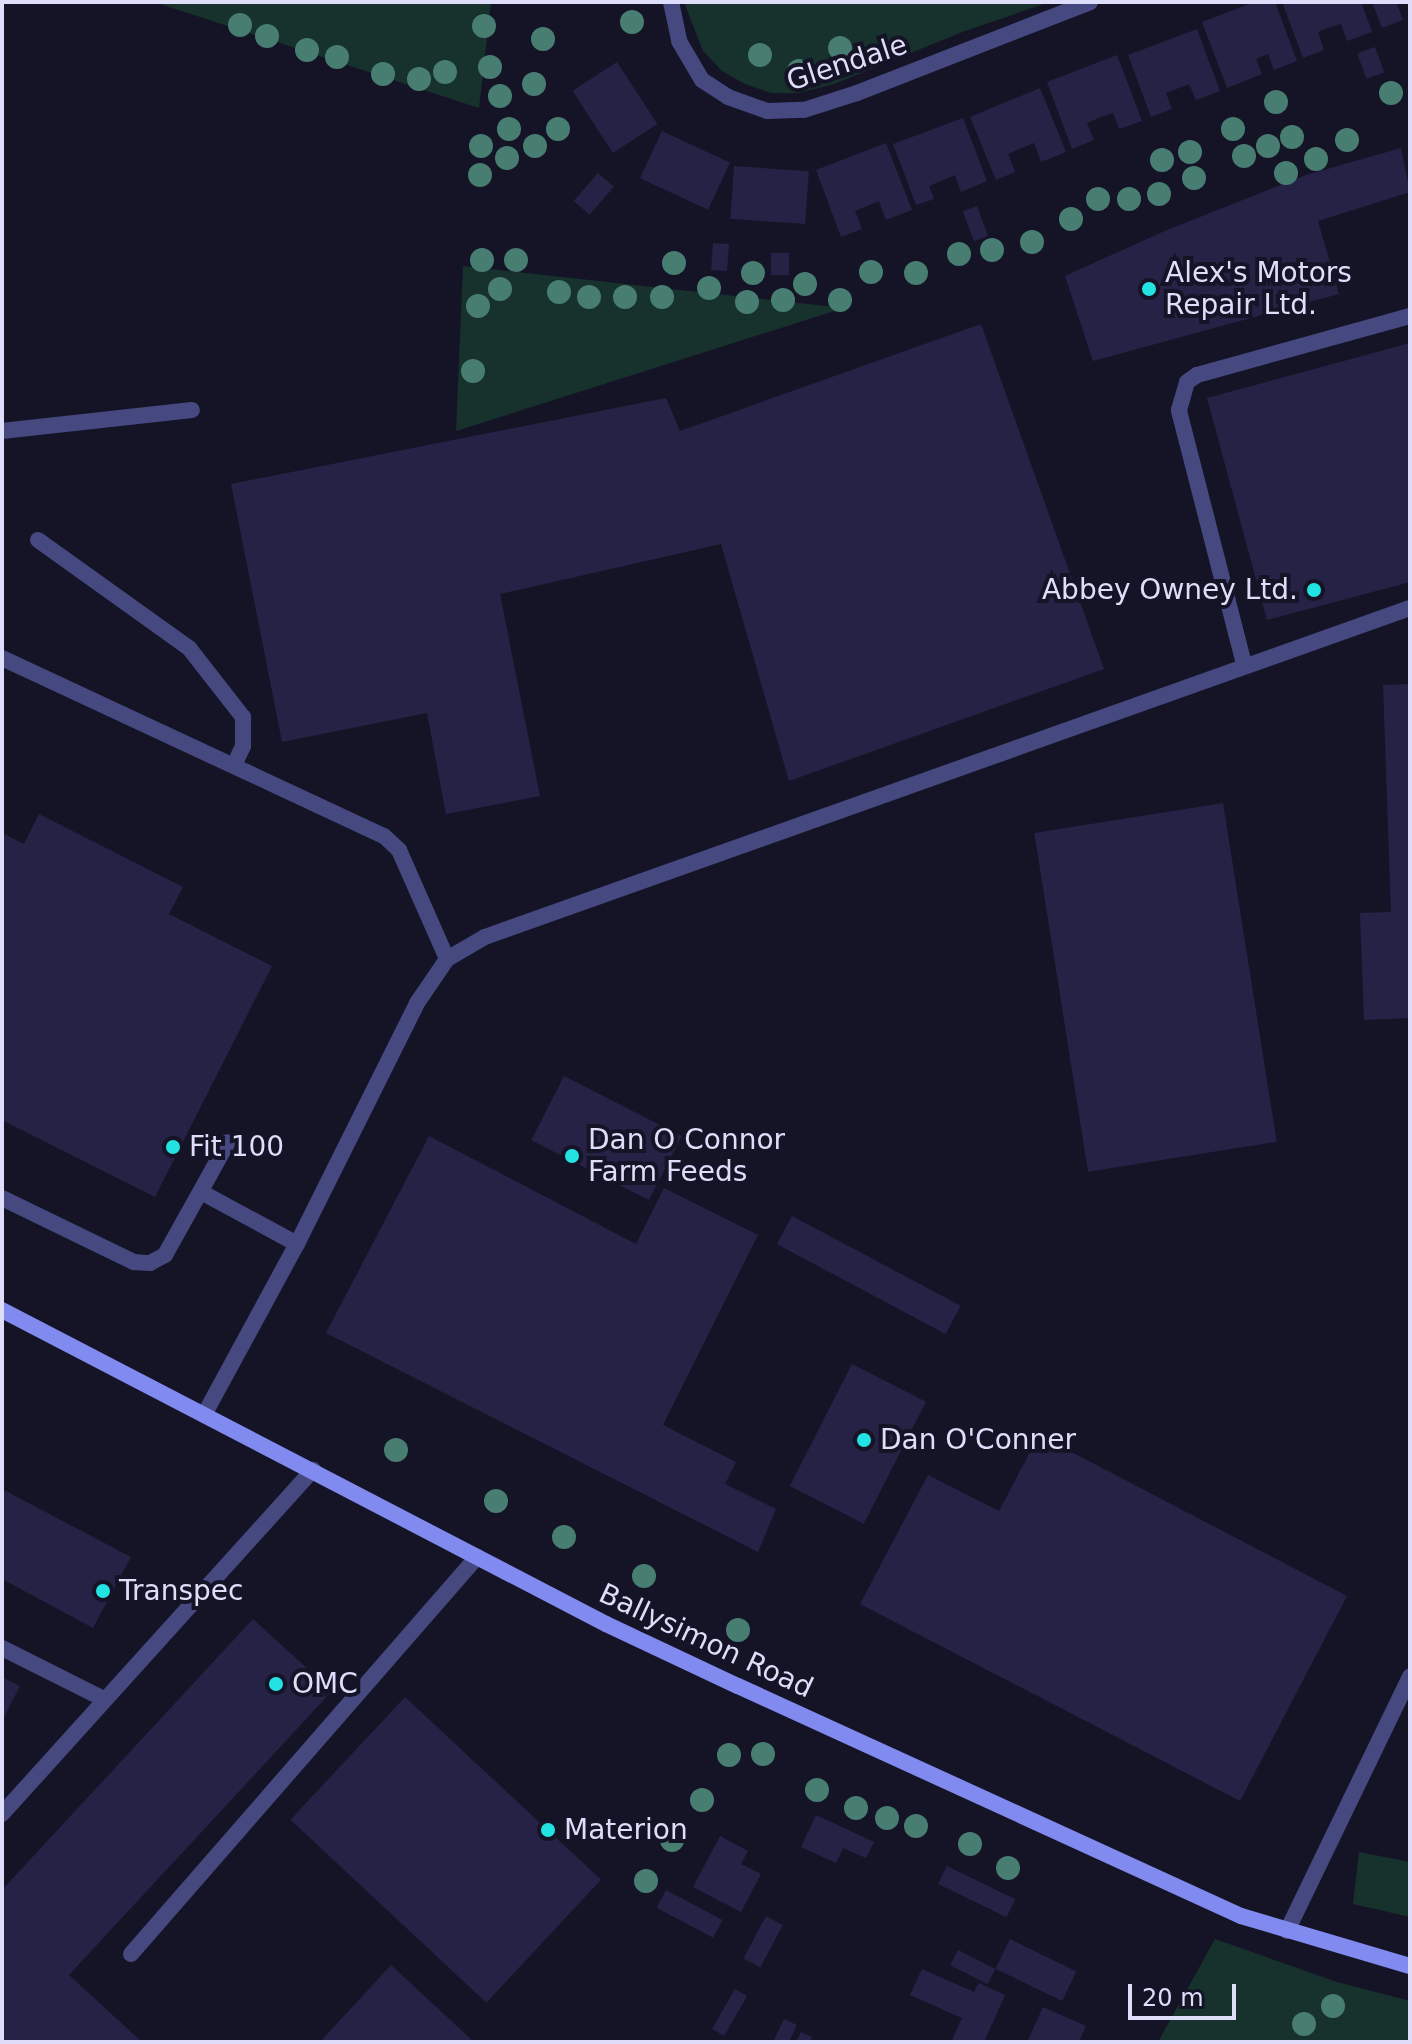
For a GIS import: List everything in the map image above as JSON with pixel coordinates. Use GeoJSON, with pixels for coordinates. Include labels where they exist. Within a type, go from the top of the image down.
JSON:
{"type":"FeatureCollection","features":[{"type":"Feature","properties":{"kind":"main road","name":"Ballysimon Road"},"geometry":{"type":"LineString","coordinates":[[2,1310],[606,1624],[752,1693],[1241,1916],[1410,1966]]}},
{"type":"Feature","properties":{"kind":"street","name":"Glendale"},"geometry":{"type":"LineString","coordinates":[[671,2],[679,41],[702,80],[728,97],[767,111],[804,110],[833,101],[1090,2]]}},
{"type":"Feature","properties":{"kind":"street"},"geometry":{"type":"LineString","coordinates":[[1244,664],[1179,410],[1187,382],[1197,375],[1410,316]]}},
{"type":"Feature","properties":{"kind":"street"},"geometry":{"type":"LineString","coordinates":[[2,431],[192,410]]}},
{"type":"Feature","properties":{"kind":"street"},"geometry":{"type":"LineString","coordinates":[[38,540],[189,648],[243,717],[243,746],[234,765]]}},
{"type":"Feature","properties":{"kind":"street"},"geometry":{"type":"LineString","coordinates":[[204,1415],[297,1244],[417,1003],[447,959],[485,937],[1244,664],[1410,608]]}},
{"type":"Feature","properties":{"kind":"street"},"geometry":{"type":"LineString","coordinates":[[2,658],[384,836],[399,850],[447,959]]}},
{"type":"Feature","properties":{"kind":"street"},"geometry":{"type":"LineString","coordinates":[[2,1198],[134,1262],[150,1263],[165,1255],[228,1142]]}},
{"type":"Feature","properties":{"kind":"street"},"geometry":{"type":"LineString","coordinates":[[201,1192],[297,1244]]}},
{"type":"Feature","properties":{"kind":"street"},"geometry":{"type":"LineString","coordinates":[[2,1814],[313,1470]]}},
{"type":"Feature","properties":{"kind":"street"},"geometry":{"type":"LineString","coordinates":[[131,1954],[477,1557]]}},
{"type":"Feature","properties":{"kind":"street"},"geometry":{"type":"LineString","coordinates":[[2,1648],[104,1699]]}},
{"type":"Feature","properties":{"kind":"street"},"geometry":{"type":"LineString","coordinates":[[1287,1931],[1410,1676]]}},
{"type":"Feature","properties":{"kind":"green space"},"geometry":{"type":"Polygon","coordinates":[[[154,2],[491,2],[479,108],[154,2]]]}},
{"type":"Feature","properties":{"kind":"green space"},"geometry":{"type":"Polygon","coordinates":[[[684,2],[1050,2],[965,31],[834,84],[798,93],[771,93],[745,84],[722,71],[703,51],[684,2]]]}},
{"type":"Feature","properties":{"kind":"green space"},"geometry":{"type":"Polygon","coordinates":[[[463,266],[844,308],[456,431],[463,266]]]}},
{"type":"Feature","properties":{"kind":"green space"},"geometry":{"type":"Polygon","coordinates":[[[1359,1852],[1410,1862],[1410,1917],[1353,1904],[1359,1852]]]}},
{"type":"Feature","properties":{"kind":"green space"},"geometry":{"type":"Polygon","coordinates":[[[1215,1939],[1337,1982],[1410,2001],[1410,2042],[1158,2042],[1215,1939]]]}},
{"type":"Feature","properties":{"kind":"building"},"geometry":{"type":"Polygon","coordinates":[[[1255,2],[1275,2],[1297,61],[1274,70],[1268,54],[1256,59],[1262,74],[1227,88],[1202,22],[1255,2]]]}},
{"type":"Feature","properties":{"kind":"building"},"geometry":{"type":"Polygon","coordinates":[[[1282,2],[1361,2],[1372,32],[1347,41],[1341,24],[1330,27],[1318,32],[1324,50],[1303,58],[1282,2]]]}},
{"type":"Feature","properties":{"kind":"building"},"geometry":{"type":"Polygon","coordinates":[[[1372,2],[1396,2],[1403,20],[1382,28],[1372,2]]]}},
{"type":"Feature","properties":{"kind":"building"},"geometry":{"type":"Polygon","coordinates":[[[1197,29],[1220,91],[1196,100],[1189,84],[1166,93],[1172,109],[1151,117],[1128,55],[1197,29]]]}},
{"type":"Feature","properties":{"kind":"building"},"geometry":{"type":"Polygon","coordinates":[[[1375,47],[1384,72],[1366,79],[1357,53],[1375,47]]]}},
{"type":"Feature","properties":{"kind":"building"},"geometry":{"type":"Polygon","coordinates":[[[1117,55],[1142,121],[1119,129],[1113,113],[1101,117],[1087,123],[1094,140],[1072,149],[1047,82],[1117,55]]]}},
{"type":"Feature","properties":{"kind":"building"},"geometry":{"type":"Polygon","coordinates":[[[617,62],[657,124],[613,153],[573,91],[617,62]]]}},
{"type":"Feature","properties":{"kind":"building"},"geometry":{"type":"Polygon","coordinates":[[[1040,88],[1066,152],[1041,162],[1034,143],[1008,154],[1015,172],[996,180],[970,117],[1040,88]]]}},
{"type":"Feature","properties":{"kind":"building"},"geometry":{"type":"Polygon","coordinates":[[[963,118],[987,181],[961,192],[955,175],[929,186],[934,199],[916,205],[893,144],[963,118]]]}},
{"type":"Feature","properties":{"kind":"building"},"geometry":{"type":"Polygon","coordinates":[[[662,131],[730,163],[708,210],[640,178],[662,131]]]}},
{"type":"Feature","properties":{"kind":"building"},"geometry":{"type":"Polygon","coordinates":[[[886,143],[912,210],[886,220],[879,201],[855,211],[862,229],[841,237],[816,170],[886,143]]]}},
{"type":"Feature","properties":{"kind":"building"},"geometry":{"type":"Polygon","coordinates":[[[1401,148],[1410,192],[1318,221],[1339,294],[1093,361],[1065,276],[1167,230],[1306,175],[1401,148]]]}},
{"type":"Feature","properties":{"kind":"building"},"geometry":{"type":"Polygon","coordinates":[[[734,166],[809,171],[805,224],[730,219],[734,166]]]}},
{"type":"Feature","properties":{"kind":"building"},"geometry":{"type":"Polygon","coordinates":[[[598,173],[614,187],[590,215],[574,201],[598,173]]]}},
{"type":"Feature","properties":{"kind":"building"},"geometry":{"type":"Polygon","coordinates":[[[977,206],[988,236],[974,241],[963,211],[977,206]]]}},
{"type":"Feature","properties":{"kind":"building"},"geometry":{"type":"Polygon","coordinates":[[[713,243],[729,244],[727,271],[711,270],[713,243]]]}},
{"type":"Feature","properties":{"kind":"building"},"geometry":{"type":"Polygon","coordinates":[[[771,253],[789,253],[789,275],[771,275],[771,253]]]}},
{"type":"Feature","properties":{"kind":"building"},"geometry":{"type":"Polygon","coordinates":[[[981,324],[1104,669],[789,781],[721,544],[500,594],[540,796],[446,814],[427,713],[282,742],[231,484],[666,398],[680,431],[981,324]]]}},
{"type":"Feature","properties":{"kind":"building"},"geometry":{"type":"Polygon","coordinates":[[[1410,343],[1410,582],[1267,620],[1207,398],[1410,343]]]}},
{"type":"Feature","properties":{"kind":"building"},"geometry":{"type":"Polygon","coordinates":[[[1410,684],[1410,1018],[1364,1020],[1360,913],[1391,912],[1383,685],[1410,684]]]}},
{"type":"Feature","properties":{"kind":"building"},"geometry":{"type":"Polygon","coordinates":[[[1223,803],[1277,1142],[1088,1172],[1034,833],[1223,803]]]}},
{"type":"Feature","properties":{"kind":"building"},"geometry":{"type":"Polygon","coordinates":[[[39,814],[183,887],[169,914],[272,966],[155,1197],[2,1120],[2,833],[24,844],[39,814]]]}},
{"type":"Feature","properties":{"kind":"building"},"geometry":{"type":"Polygon","coordinates":[[[564,1076],[682,1136],[649,1200],[531,1140],[564,1076]]]}},
{"type":"Feature","properties":{"kind":"building"},"geometry":{"type":"Polygon","coordinates":[[[429,1136],[636,1244],[664,1188],[758,1235],[663,1425],[736,1462],[725,1484],[776,1509],[758,1552],[326,1333],[429,1136]]]}},
{"type":"Feature","properties":{"kind":"building"},"geometry":{"type":"Polygon","coordinates":[[[792,1216],[961,1306],[946,1334],[777,1244],[792,1216]]]}},
{"type":"Feature","properties":{"kind":"building"},"geometry":{"type":"Polygon","coordinates":[[[852,1364],[926,1402],[864,1524],[790,1486],[852,1364]]]}},
{"type":"Feature","properties":{"kind":"building"},"geometry":{"type":"Polygon","coordinates":[[[1039,1435],[1347,1596],[1240,1801],[860,1604],[928,1475],[999,1511],[1039,1435]]]}},
{"type":"Feature","properties":{"kind":"building"},"geometry":{"type":"Polygon","coordinates":[[[2,1489],[131,1557],[93,1628],[2,1579],[2,1489]]]}},
{"type":"Feature","properties":{"kind":"building"},"geometry":{"type":"Polygon","coordinates":[[[253,1619],[332,1691],[69,1975],[142,2042],[2,2042],[2,1890],[253,1619]]]}},
{"type":"Feature","properties":{"kind":"building"},"geometry":{"type":"Polygon","coordinates":[[[2,1677],[20,1686],[2,1721],[2,1677]]]}},
{"type":"Feature","properties":{"kind":"building"},"geometry":{"type":"Polygon","coordinates":[[[405,1697],[601,1880],[486,2003],[290,1820],[405,1697]]]}},
{"type":"Feature","properties":{"kind":"building"},"geometry":{"type":"Polygon","coordinates":[[[816,1815],[874,1842],[866,1858],[843,1848],[836,1863],[801,1847],[816,1815]]]}},
{"type":"Feature","properties":{"kind":"building"},"geometry":{"type":"Polygon","coordinates":[[[720,1836],[748,1851],[741,1864],[761,1874],[741,1912],[693,1887],[720,1836]]]}},
{"type":"Feature","properties":{"kind":"building"},"geometry":{"type":"Polygon","coordinates":[[[947,1866],[1015,1899],[1007,1917],[938,1884],[947,1866]]]}},
{"type":"Feature","properties":{"kind":"building"},"geometry":{"type":"Polygon","coordinates":[[[666,1890],[723,1920],[713,1938],[657,1908],[666,1890]]]}},
{"type":"Feature","properties":{"kind":"building"},"geometry":{"type":"Polygon","coordinates":[[[766,1916],[783,1925],[760,1967],[743,1958],[766,1916]]]}},
{"type":"Feature","properties":{"kind":"building"},"geometry":{"type":"Polygon","coordinates":[[[1010,1939],[1077,1971],[1062,2001],[996,1969],[1010,1939]]]}},
{"type":"Feature","properties":{"kind":"building"},"geometry":{"type":"Polygon","coordinates":[[[958,1950],[995,1969],[988,1984],[950,1965],[958,1950]]]}},
{"type":"Feature","properties":{"kind":"building"},"geometry":{"type":"Polygon","coordinates":[[[391,1965],[474,2042],[320,2042],[391,1965]]]}},
{"type":"Feature","properties":{"kind":"building"},"geometry":{"type":"Polygon","coordinates":[[[922,1969],[974,1992],[979,1983],[1005,1995],[984,2042],[951,2042],[962,2018],[910,1995],[922,1969]]]}},
{"type":"Feature","properties":{"kind":"building"},"geometry":{"type":"Polygon","coordinates":[[[735,1989],[747,1996],[724,2036],[712,2029],[735,1989]]]}},
{"type":"Feature","properties":{"kind":"building"},"geometry":{"type":"Polygon","coordinates":[[[1043,2007],[1086,2026],[1079,2042],[1027,2042],[1043,2007]]]}},
{"type":"Feature","properties":{"kind":"building"},"geometry":{"type":"Polygon","coordinates":[[[784,2019],[797,2025],[789,2042],[773,2042],[784,2019]]]}},
{"type":"Feature","properties":{"kind":"building"},"geometry":{"type":"Polygon","coordinates":[[[801,2032],[812,2037],[810,2042],[796,2042],[801,2032]]]}},
{"type":"Feature","properties":{"kind":"place","name":"Alex's Motors Repair Ltd."},"geometry":{"type":"Point","coordinates":[1149,289]}},
{"type":"Feature","properties":{"kind":"place","name":"Abbey Owney Ltd."},"geometry":{"type":"Point","coordinates":[1314,590]}},
{"type":"Feature","properties":{"kind":"place","name":"Fit 100"},"geometry":{"type":"Point","coordinates":[173,1147]}},
{"type":"Feature","properties":{"kind":"place","name":"Dan O Connor Farm Feeds"},"geometry":{"type":"Point","coordinates":[572,1156]}},
{"type":"Feature","properties":{"kind":"place","name":"Dan O'Conner"},"geometry":{"type":"Point","coordinates":[864,1440]}},
{"type":"Feature","properties":{"kind":"place","name":"Transpec"},"geometry":{"type":"Point","coordinates":[103,1591]}},
{"type":"Feature","properties":{"kind":"place","name":"OMC"},"geometry":{"type":"Point","coordinates":[276,1684]}},
{"type":"Feature","properties":{"kind":"place","name":"Materion"},"geometry":{"type":"Point","coordinates":[548,1830]}}]}
